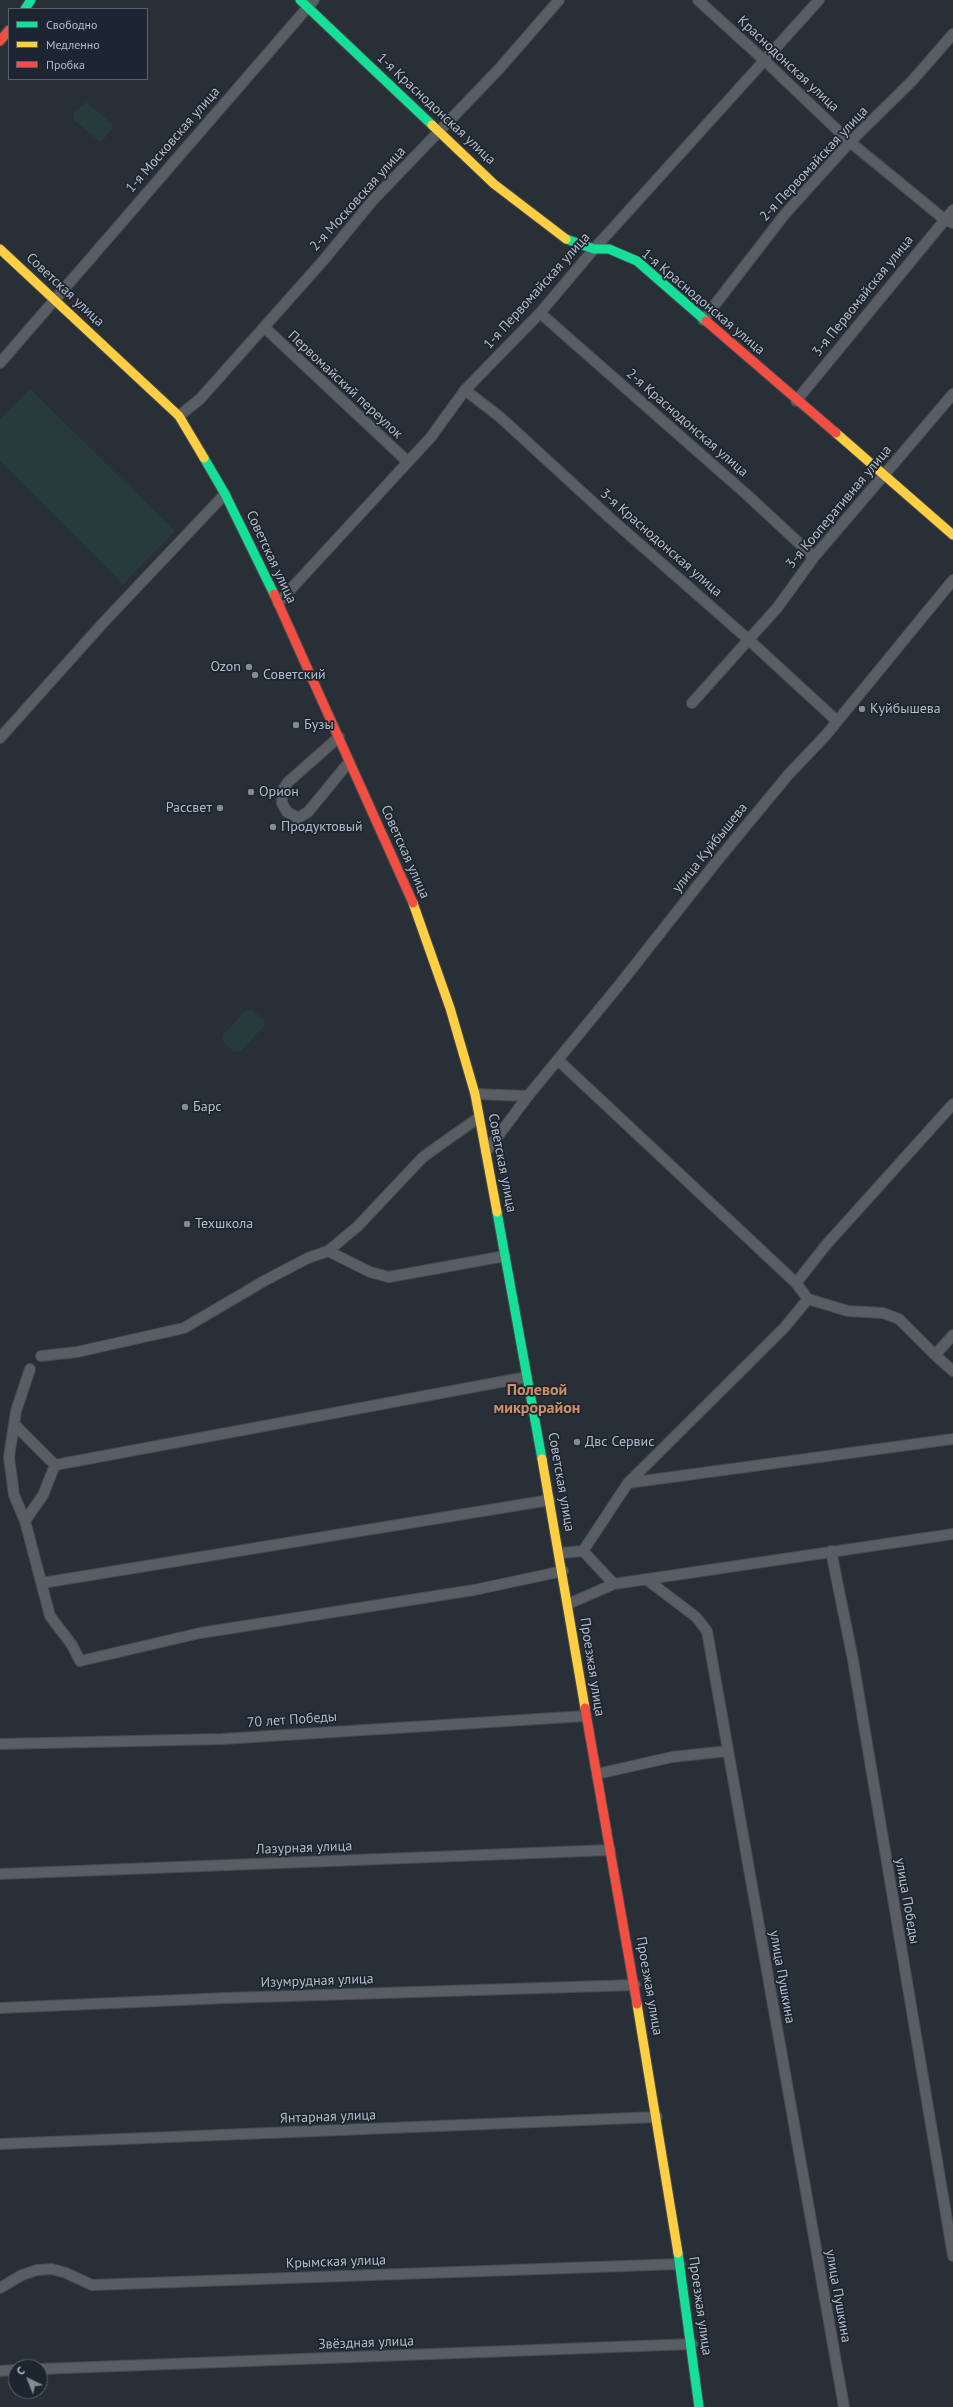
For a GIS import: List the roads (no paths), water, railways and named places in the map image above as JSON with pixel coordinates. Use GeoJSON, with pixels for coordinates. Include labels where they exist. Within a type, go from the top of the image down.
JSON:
{"type":"FeatureCollection","features":[{"type":"Feature","properties":{"kind":"street","name":"2-я Московская улица"},"geometry":{"type":"LineString","coordinates":[[179,416],[200,398],[264,328],[374,199],[499,69],[559,0]]}},
{"type":"Feature","properties":{"kind":"street","name":"Краснодонская улица"},"geometry":{"type":"LineString","coordinates":[[698,0],[765,60],[850,142],[948,221]]}},
{"type":"Feature","properties":{"kind":"street","name":"1-я Первомайская улица"},"geometry":{"type":"LineString","coordinates":[[278,603],[431,436],[465,390],[540,313],[594,249],[819,0]]}},
{"type":"Feature","properties":{"kind":"street","name":"1-я Краснодонская улица"},"geometry":{"type":"LineString","coordinates":[[307,2],[494,184],[548,228],[568,240],[594,249],[609,249],[637,261],[796,401],[953,535]]}},
{"type":"Feature","properties":{"kind":"street","name":"1-я Московская улица"},"geometry":{"type":"LineString","coordinates":[[0,363],[307,2]]}},
{"type":"Feature","properties":{"kind":"street"},"geometry":{"type":"LineString","coordinates":[[0,41],[8,31]]}},
{"type":"Feature","properties":{"kind":"street","name":"2-я Первомайская улица"},"geometry":{"type":"LineString","coordinates":[[703,320],[785,214],[850,142],[912,81],[953,34]]}},
{"type":"Feature","properties":{"kind":"street","name":"3-я Первомайская улица"},"geometry":{"type":"LineString","coordinates":[[796,401],[948,221],[953,210]]}},
{"type":"Feature","properties":{"kind":"street","name":"Советская улица"},"geometry":{"type":"LineString","coordinates":[[0,249],[179,416],[225,494],[278,603],[410,895],[450,1008],[475,1094],[478,1118],[486,1152],[563,1571]]}},
{"type":"Feature","properties":{"kind":"street","name":"2-я Краснодонская улица"},"geometry":{"type":"LineString","coordinates":[[540,313],[746,493],[814,557]]}},
{"type":"Feature","properties":{"kind":"street","name":"Первомайский переулок"},"geometry":{"type":"LineString","coordinates":[[264,328],[408,462]]}},
{"type":"Feature","properties":{"kind":"street","name":"3-я Краснодонская улица"},"geometry":{"type":"LineString","coordinates":[[465,390],[500,417],[610,518],[749,640],[836,721]]}},
{"type":"Feature","properties":{"kind":"street","name":"3-я Кооперативная улица"},"geometry":{"type":"LineString","coordinates":[[692,703],[749,640],[776,608],[814,557],[953,394]]}},
{"type":"Feature","properties":{"kind":"street"},"geometry":{"type":"LineString","coordinates":[[0,738],[94,634],[225,494]]}},
{"type":"Feature","properties":{"kind":"street","name":"улица Куйбышева"},"geometry":{"type":"LineString","coordinates":[[486,1152],[528,1096],[713,866],[788,775],[826,735],[953,580]]}},
{"type":"Feature","properties":{"kind":"street"},"geometry":{"type":"LineString","coordinates":[[339,737],[288,782],[282,791],[282,803],[287,812],[298,818],[308,812],[350,762]]}},
{"type":"Feature","properties":{"kind":"street"},"geometry":{"type":"LineString","coordinates":[[558,1060],[796,1283],[808,1299],[848,1311],[883,1313],[899,1319],[953,1371]]}},
{"type":"Feature","properties":{"kind":"street"},"geometry":{"type":"LineString","coordinates":[[475,1094],[528,1096]]}},
{"type":"Feature","properties":{"kind":"street"},"geometry":{"type":"LineString","coordinates":[[796,1283],[826,1244],[953,1104]]}},
{"type":"Feature","properties":{"kind":"street"},"geometry":{"type":"LineString","coordinates":[[41,1356],[77,1352],[184,1328],[264,1281],[308,1258],[328,1252],[358,1226],[423,1157],[478,1118]]}},
{"type":"Feature","properties":{"kind":"street"},"geometry":{"type":"LineString","coordinates":[[328,1252],[370,1272],[389,1277],[505,1256]]}},
{"type":"Feature","properties":{"kind":"street"},"geometry":{"type":"LineString","coordinates":[[583,1551],[628,1483],[784,1328],[808,1299]]}},
{"type":"Feature","properties":{"kind":"street"},"geometry":{"type":"LineString","coordinates":[[935,1354],[953,1335]]}},
{"type":"Feature","properties":{"kind":"street"},"geometry":{"type":"LineString","coordinates":[[30,1369],[16,1411],[9,1457],[14,1495],[25,1521],[50,1616],[72,1645],[80,1660],[200,1633],[474,1590],[563,1571]]}},
{"type":"Feature","properties":{"kind":"street"},"geometry":{"type":"LineString","coordinates":[[55,1465],[527,1377]]}},
{"type":"Feature","properties":{"kind":"street"},"geometry":{"type":"LineString","coordinates":[[15,1425],[55,1465]]}},
{"type":"Feature","properties":{"kind":"street"},"geometry":{"type":"LineString","coordinates":[[628,1483],[953,1439]]}},
{"type":"Feature","properties":{"kind":"street"},"geometry":{"type":"LineString","coordinates":[[25,1521],[43,1495],[55,1465]]}},
{"type":"Feature","properties":{"kind":"street"},"geometry":{"type":"LineString","coordinates":[[42,1583],[550,1500]]}},
{"type":"Feature","properties":{"kind":"street"},"geometry":{"type":"LineString","coordinates":[[568,1604],[614,1584],[953,1534]]}},
{"type":"Feature","properties":{"kind":"street"},"geometry":{"type":"LineString","coordinates":[[560,1553],[583,1551]]}},
{"type":"Feature","properties":{"kind":"street"},"geometry":{"type":"LineString","coordinates":[[583,1551],[614,1584]]}},
{"type":"Feature","properties":{"kind":"street","name":"улица Победы"},"geometry":{"type":"LineString","coordinates":[[831,1551],[853,1660],[953,2256]]}},
{"type":"Feature","properties":{"kind":"street","name":"Проезжая улица"},"geometry":{"type":"LineString","coordinates":[[563,1571],[586,1716],[657,2117],[692,2344],[699,2407]]}},
{"type":"Feature","properties":{"kind":"street","name":"улица Пушкина"},"geometry":{"type":"LineString","coordinates":[[646,1579],[696,1617],[707,1631],[844,2407]]}},
{"type":"Feature","properties":{"kind":"street","name":"70 лет Победы"},"geometry":{"type":"LineString","coordinates":[[0,1744],[222,1739],[586,1716]]}},
{"type":"Feature","properties":{"kind":"street"},"geometry":{"type":"LineString","coordinates":[[597,1774],[672,1757],[728,1751]]}},
{"type":"Feature","properties":{"kind":"street","name":"Лазурная улица"},"geometry":{"type":"LineString","coordinates":[[0,1874],[610,1850]]}},
{"type":"Feature","properties":{"kind":"street","name":"Изумрудная улица"},"geometry":{"type":"LineString","coordinates":[[0,2008],[234,1998],[634,1985]]}},
{"type":"Feature","properties":{"kind":"street","name":"Янтарная улица"},"geometry":{"type":"LineString","coordinates":[[0,2144],[657,2117]]}},
{"type":"Feature","properties":{"kind":"street","name":"Крымская улица"},"geometry":{"type":"LineString","coordinates":[[0,2288],[22,2275],[37,2270],[52,2269],[66,2273],[92,2285],[680,2264]]}},
{"type":"Feature","properties":{"kind":"street","name":"Звёздная улица"},"geometry":{"type":"LineString","coordinates":[[48,2369],[692,2344]]}},
{"type":"Feature","properties":{"kind":"place","name":"Ozon"},"geometry":{"type":"Point","coordinates":[249,667]}},
{"type":"Feature","properties":{"kind":"place","name":"Советский"},"geometry":{"type":"Point","coordinates":[255,675]}},
{"type":"Feature","properties":{"kind":"place","name":"Куйбышева"},"geometry":{"type":"Point","coordinates":[862,709]}},
{"type":"Feature","properties":{"kind":"place","name":"Бузы"},"geometry":{"type":"Point","coordinates":[296,725]}},
{"type":"Feature","properties":{"kind":"place","name":"Орион"},"geometry":{"type":"Point","coordinates":[251,792]}},
{"type":"Feature","properties":{"kind":"place","name":"Рассвет"},"geometry":{"type":"Point","coordinates":[220,808]}},
{"type":"Feature","properties":{"kind":"place","name":"Продуктовый"},"geometry":{"type":"Point","coordinates":[273,827]}},
{"type":"Feature","properties":{"kind":"place","name":"Барс"},"geometry":{"type":"Point","coordinates":[185,1107]}},
{"type":"Feature","properties":{"kind":"place","name":"Техшкола"},"geometry":{"type":"Point","coordinates":[187,1224]}},
{"type":"Feature","properties":{"kind":"place","name":"Двс Сервис"},"geometry":{"type":"Point","coordinates":[577,1442]}},
{"type":"Feature","properties":{"kind":"district","name":"Полевой микрорайон"},"geometry":{"type":"Point","coordinates":[537,1399]}}]}
